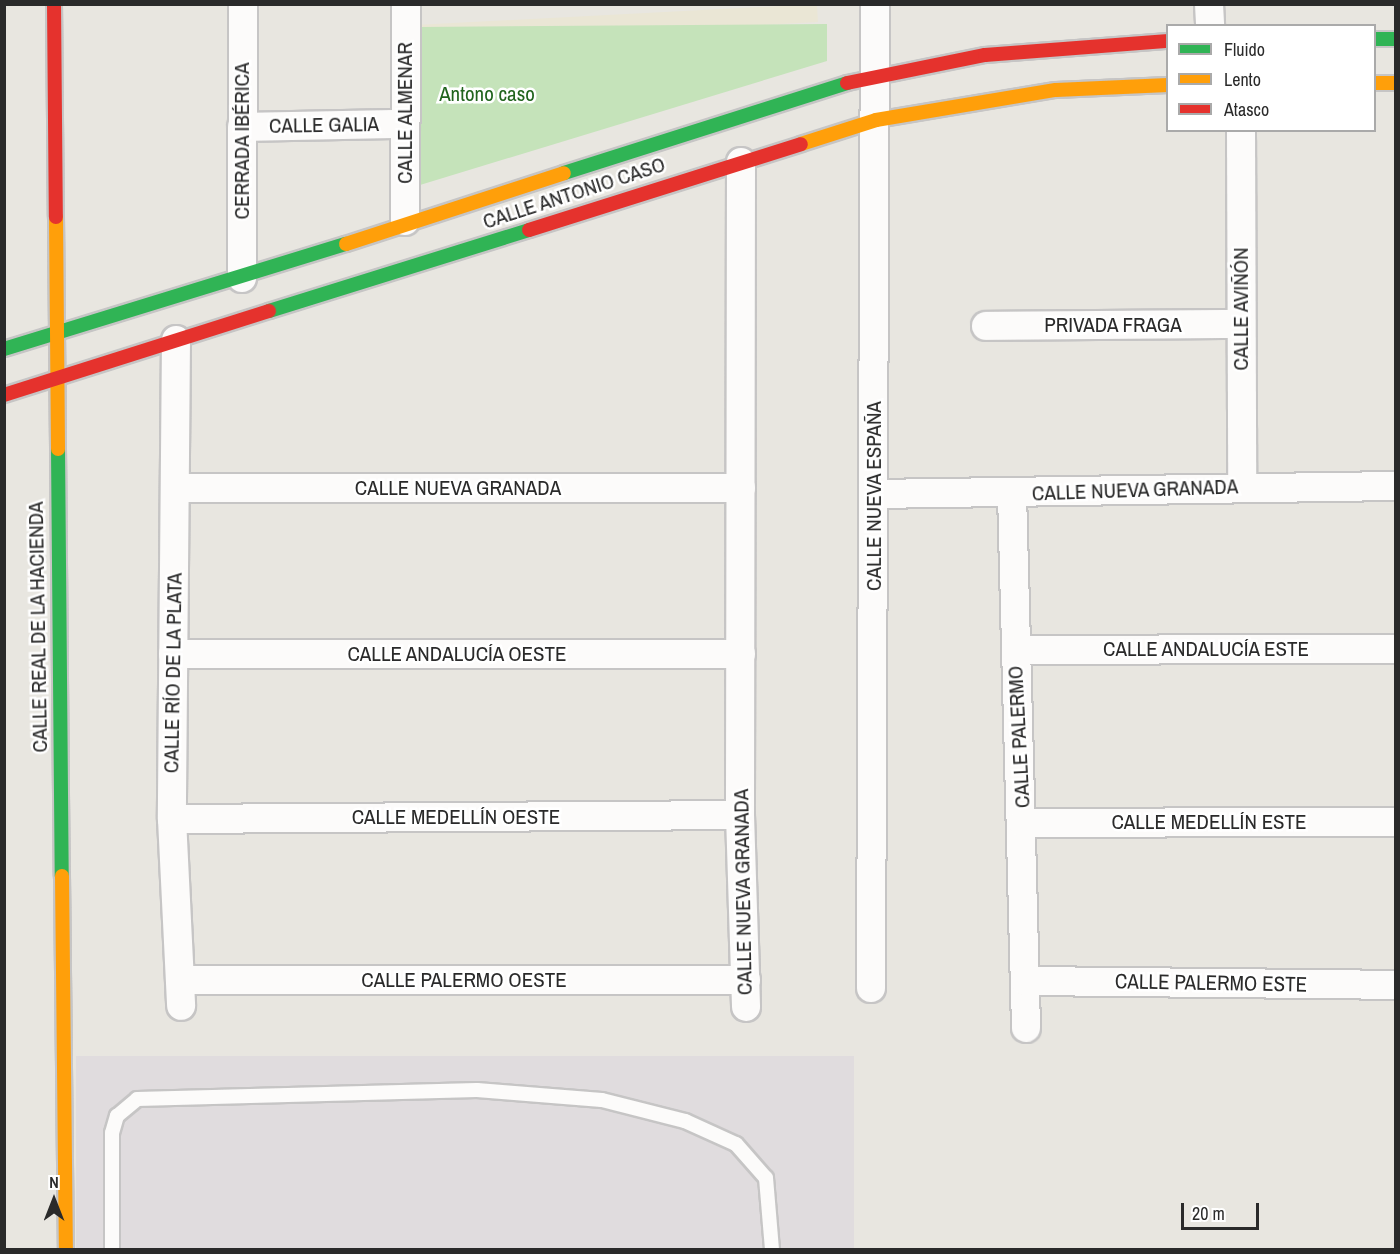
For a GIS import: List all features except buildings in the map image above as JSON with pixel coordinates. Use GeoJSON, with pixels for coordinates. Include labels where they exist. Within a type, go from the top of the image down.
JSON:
{"type":"FeatureCollection","features":[{"type":"Feature","properties":{"kind":"main road","name":"CALLE REAL DE LA HACIENDA"},"geometry":{"type":"LineString","coordinates":[[54,4],[54,380],[67,962],[66,1250]]}},
{"type":"Feature","properties":{"kind":"main road"},"geometry":{"type":"LineString","coordinates":[[1376,39],[1395,39]]}},
{"type":"Feature","properties":{"kind":"main road","name":"CALLE ANTONIO CASO"},"geometry":{"type":"LineString","coordinates":[[4,349],[54,332],[242,278],[405,221],[874,75],[1052,47],[1166,41]]}},
{"type":"Feature","properties":{"kind":"main road"},"geometry":{"type":"LineString","coordinates":[[1376,83],[1395,83]]}},
{"type":"Feature","properties":{"kind":"main road","name":"CALLE ANTONIO CASO"},"geometry":{"type":"LineString","coordinates":[[4,395],[876,120],[1056,90],[1166,85]]}},
{"type":"Feature","properties":{"kind":"street","name":"CERRADA IBÉRICA"},"geometry":{"type":"LineString","coordinates":[[242,278],[243,4]]}},
{"type":"Feature","properties":{"kind":"street","name":"CALLE ALMENAR"},"geometry":{"type":"LineString","coordinates":[[405,221],[406,4]]}},
{"type":"Feature","properties":{"kind":"street","name":"CALLE NUEVA ESPAÑA"},"geometry":{"type":"LineString","coordinates":[[871,988],[875,4]]}},
{"type":"Feature","properties":{"kind":"street"},"geometry":{"type":"LineString","coordinates":[[1209,4],[1210,24]]}},
{"type":"Feature","properties":{"kind":"street","name":"CALLE GALIA"},"geometry":{"type":"LineString","coordinates":[[243,127],[405,123]]}},
{"type":"Feature","properties":{"kind":"street","name":"CALLE AVIÑÓN"},"geometry":{"type":"LineString","coordinates":[[1241,132],[1242,487]]}},
{"type":"Feature","properties":{"kind":"street","name":"CALLE NUEVA GRANADA"},"geometry":{"type":"LineString","coordinates":[[741,162],[740,815],[746,993]]}},
{"type":"Feature","properties":{"kind":"street","name":"PRIVADA FRAGA"},"geometry":{"type":"LineString","coordinates":[[986,326],[1240,324]]}},
{"type":"Feature","properties":{"kind":"street","name":"CALLE RÍO DE LA PLATA"},"geometry":{"type":"LineString","coordinates":[[176,340],[172,819],[181,993]]}},
{"type":"Feature","properties":{"kind":"street","name":"CALLE NUEVA GRANADA"},"geometry":{"type":"LineString","coordinates":[[874,494],[1395,486]]}},
{"type":"Feature","properties":{"kind":"street","name":"CALLE NUEVA GRANADA"},"geometry":{"type":"LineString","coordinates":[[176,488],[741,488]]}},
{"type":"Feature","properties":{"kind":"street","name":"CALLE PALERMO"},"geometry":{"type":"LineString","coordinates":[[1012,493],[1023,823],[1026,1028]]}},
{"type":"Feature","properties":{"kind":"street","name":"CALLE ANDALUCÍA ESTE"},"geometry":{"type":"LineString","coordinates":[[1016,650],[1395,649]]}},
{"type":"Feature","properties":{"kind":"street","name":"CALLE ANDALUCÍA OESTE"},"geometry":{"type":"LineString","coordinates":[[173,654],[741,654]]}},
{"type":"Feature","properties":{"kind":"street","name":"CALLE MEDELLÍN OESTE"},"geometry":{"type":"LineString","coordinates":[[172,819],[740,815]]}},
{"type":"Feature","properties":{"kind":"street","name":"CALLE MEDELLÍN ESTE"},"geometry":{"type":"LineString","coordinates":[[1023,823],[1395,822]]}},
{"type":"Feature","properties":{"kind":"street","name":"CALLE PALERMO ESTE"},"geometry":{"type":"LineString","coordinates":[[1026,981],[1395,985]]}},
{"type":"Feature","properties":{"kind":"street","name":"CALLE PALERMO OESTE"},"geometry":{"type":"LineString","coordinates":[[181,993],[746,993]]}},
{"type":"Feature","properties":{"kind":"lane"},"geometry":{"type":"LineString","coordinates":[[112,1250],[112,1133],[117,1116],[137,1100],[477,1090],[602,1100],[685,1120],[736,1144],[766,1178],[772,1250]]}},
{"type":"Feature","properties":{"kind":"shaded area"},"geometry":{"type":"Polygon","coordinates":[[[817,4],[818,22],[420,43],[420,25],[817,4]]]}},
{"type":"Feature","properties":{"kind":"shaded area"},"geometry":{"type":"Polygon","coordinates":[[[76,1056],[854,1056],[854,1250],[76,1250],[76,1056]]]}},
{"type":"Feature","properties":{"kind":"green space","name":"Antono caso"},"geometry":{"type":"Polygon","coordinates":[[[827,24],[827,61],[420,185],[419,27],[827,24]]]}},
{"type":"Feature","properties":{"kind":"traffic: fast"},"geometry":{"type":"LineString","coordinates":[[1376,39],[1396,39]]}},
{"type":"Feature","properties":{"kind":"traffic: fast"},"geometry":{"type":"LineString","coordinates":[[564,173],[847,83]]}},
{"type":"Feature","properties":{"kind":"traffic: fast"},"geometry":{"type":"LineString","coordinates":[[269,311],[529,230]]}},
{"type":"Feature","properties":{"kind":"traffic: fast"},"geometry":{"type":"LineString","coordinates":[[4,349],[346,244]]}},
{"type":"Feature","properties":{"kind":"traffic: fast"},"geometry":{"type":"LineString","coordinates":[[58,449],[62,876]]}},
{"type":"Feature","properties":{"kind":"traffic: slow"},"geometry":{"type":"LineString","coordinates":[[1376,83],[1396,83]]}},
{"type":"Feature","properties":{"kind":"traffic: slow"},"geometry":{"type":"LineString","coordinates":[[801,144],[876,120],[1056,90],[1166,85]]}},
{"type":"Feature","properties":{"kind":"traffic: slow"},"geometry":{"type":"LineString","coordinates":[[346,244],[564,173]]}},
{"type":"Feature","properties":{"kind":"traffic: slow"},"geometry":{"type":"LineString","coordinates":[[56,217],[58,449]]}},
{"type":"Feature","properties":{"kind":"traffic: slow"},"geometry":{"type":"LineString","coordinates":[[62,876],[66,1250]]}},
{"type":"Feature","properties":{"kind":"traffic: jam"},"geometry":{"type":"LineString","coordinates":[[54,4],[56,217]]}},
{"type":"Feature","properties":{"kind":"traffic: jam"},"geometry":{"type":"LineString","coordinates":[[847,83],[985,55],[1166,41]]}},
{"type":"Feature","properties":{"kind":"traffic: jam"},"geometry":{"type":"LineString","coordinates":[[529,230],[801,144]]}},
{"type":"Feature","properties":{"kind":"traffic: jam"},"geometry":{"type":"LineString","coordinates":[[4,395],[269,311]]}}]}
